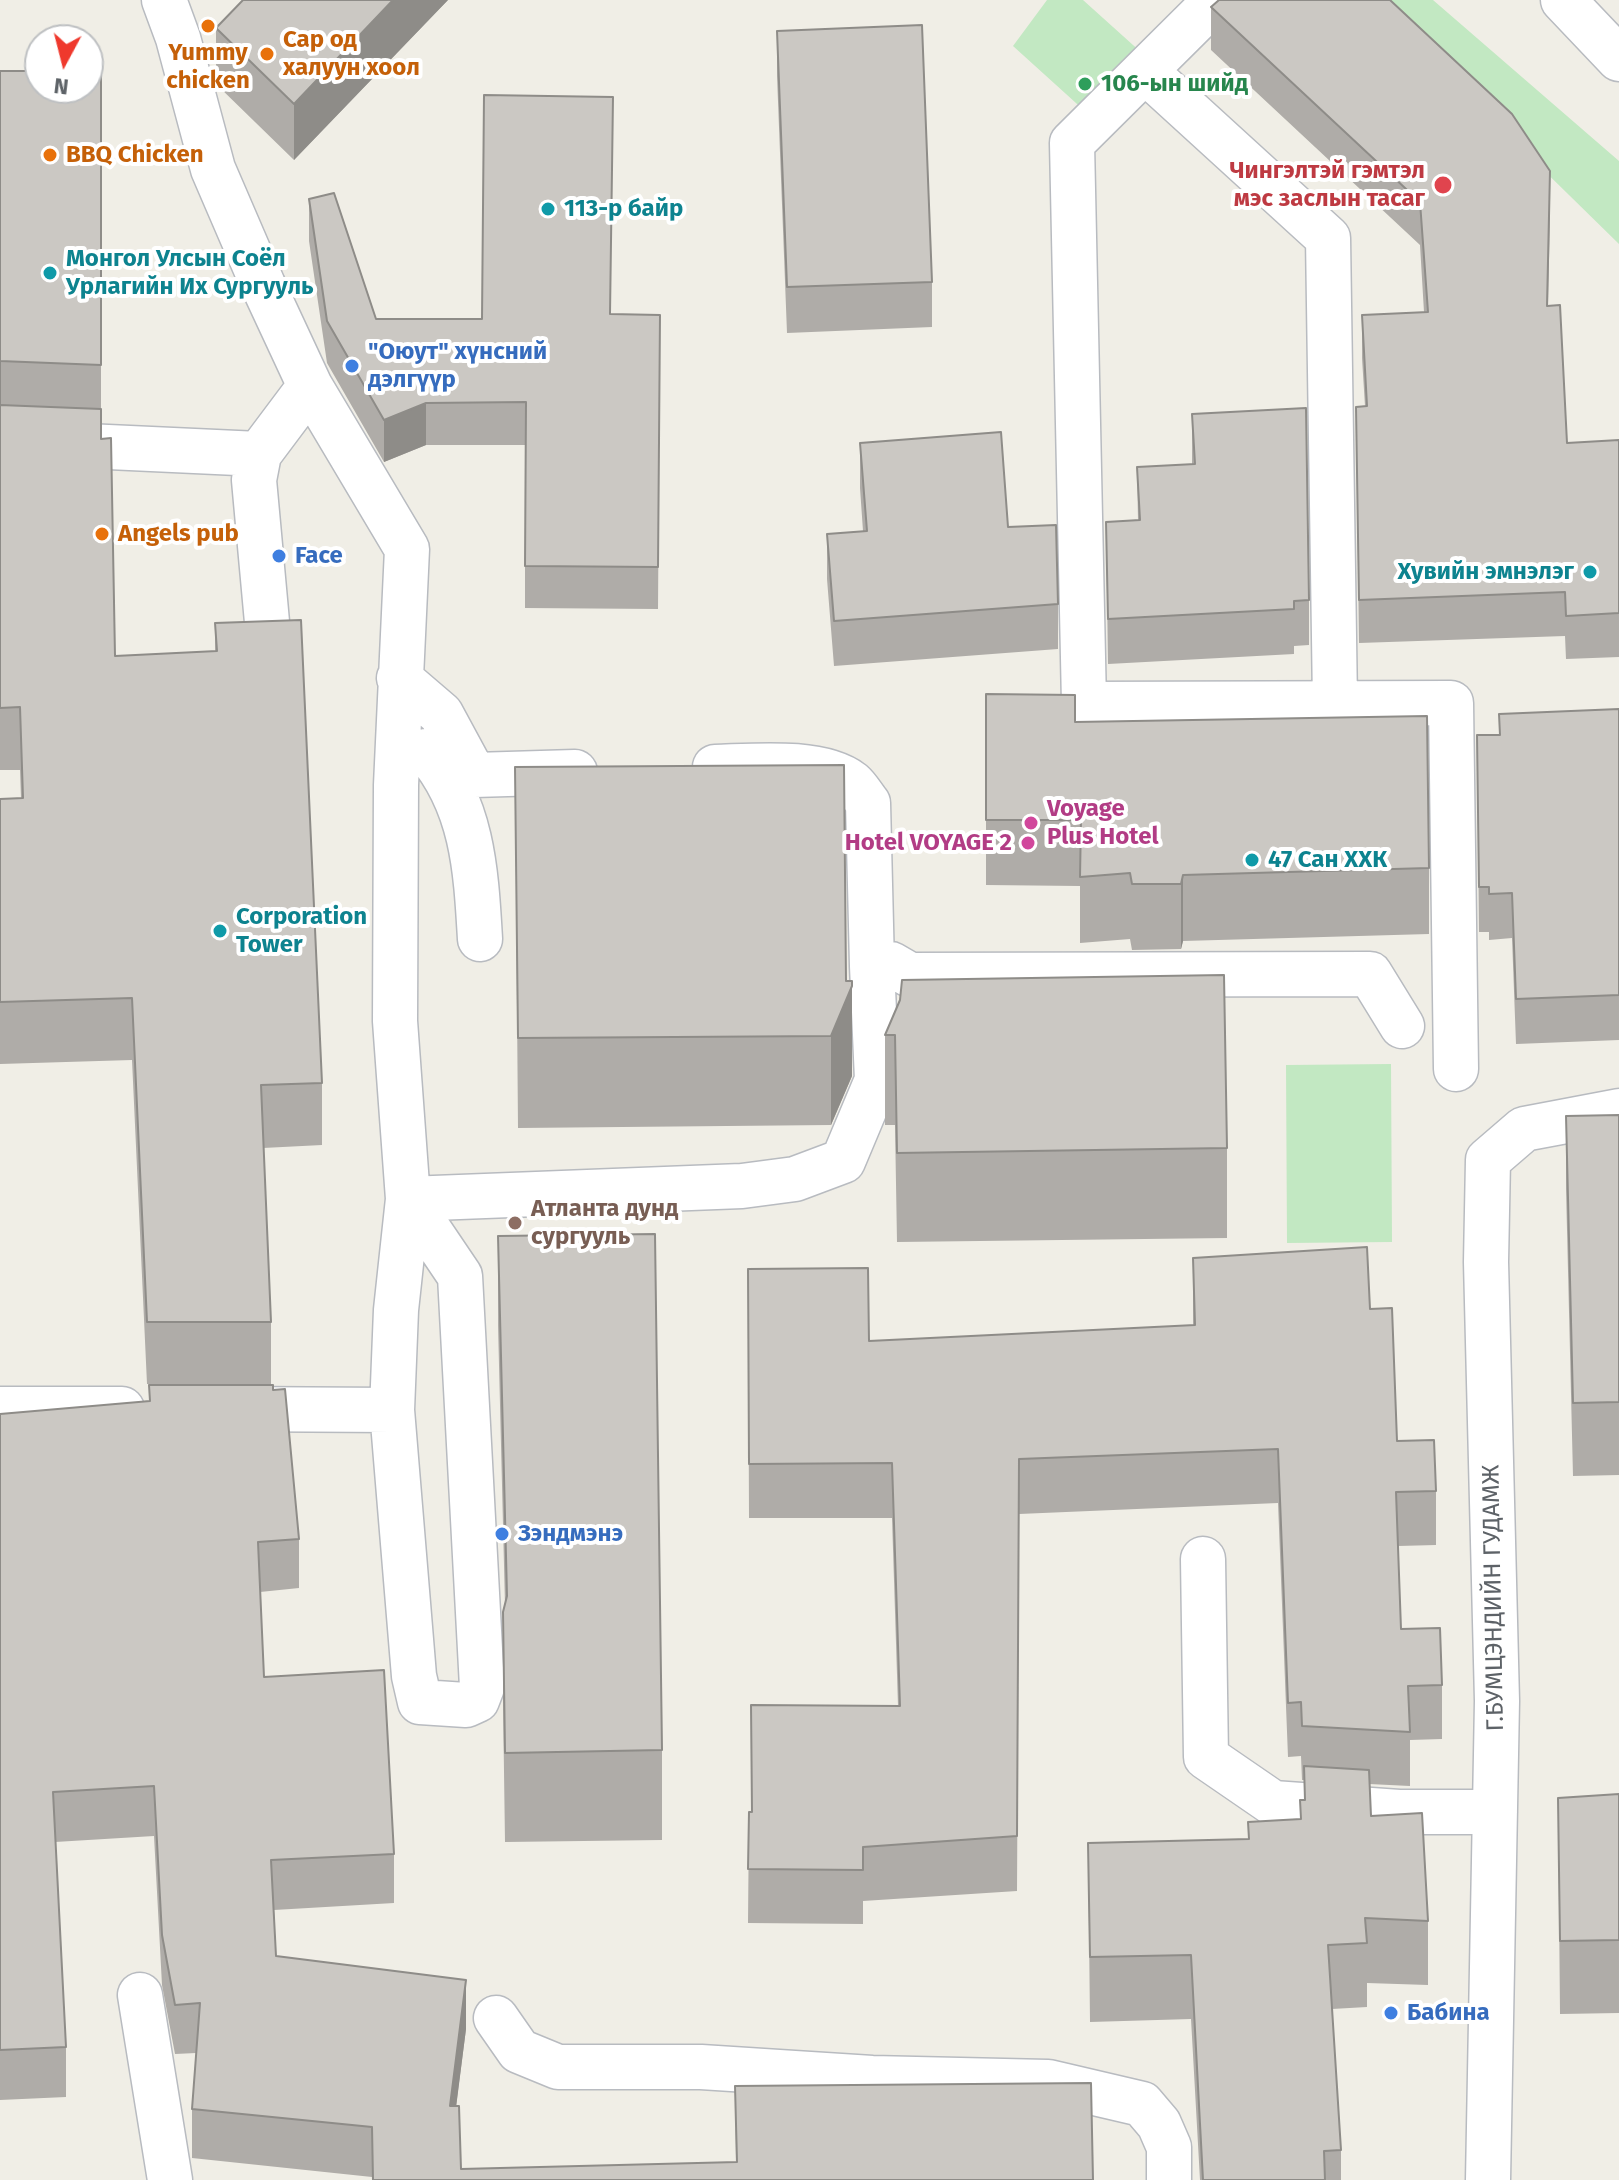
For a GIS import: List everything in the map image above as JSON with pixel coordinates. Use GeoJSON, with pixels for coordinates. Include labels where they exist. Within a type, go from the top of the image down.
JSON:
{"type":"FeatureCollection","features":[{"type":"Feature","properties":{"kind":"street"},"geometry":{"type":"LineString","coordinates":[[164,0],[178,38],[213,169],[310,386],[407,549],[398,698],[395,1021],[408,1199],[396,1310],[392,1410],[416,1694],[420,1702],[466,1705],[477,1700],[482,1687],[460,1276],[408,1199]]}},
{"type":"Feature","properties":{"kind":"street"},"geometry":{"type":"LineString","coordinates":[[1216,0],[1072,143],[1084,704],[1451,703],[1456,1069]]}},
{"type":"Feature","properties":{"kind":"street"},"geometry":{"type":"LineString","coordinates":[[1563,0],[1619,59]]}},
{"type":"Feature","properties":{"kind":"street"},"geometry":{"type":"LineString","coordinates":[[1145,71],[1328,238],[1335,703]]}},
{"type":"Feature","properties":{"kind":"street"},"geometry":{"type":"LineString","coordinates":[[269,644],[254,480],[259,454],[310,386]]}},
{"type":"Feature","properties":{"kind":"street"},"geometry":{"type":"LineString","coordinates":[[0,442],[259,454]]}},
{"type":"Feature","properties":{"kind":"street"},"geometry":{"type":"LineString","coordinates":[[398,698],[441,714],[474,775],[611,771]]}},
{"type":"Feature","properties":{"kind":"street"},"geometry":{"type":"LineString","coordinates":[[398,698],[448,776],[474,854],[480,939]]}},
{"type":"Feature","properties":{"kind":"street"},"geometry":{"type":"LineString","coordinates":[[408,1199],[742,1186],[795,1179],[843,1161],[877,1080],[868,803],[852,784],[832,773],[778,765],[672,769]]}},
{"type":"Feature","properties":{"kind":"street"},"geometry":{"type":"LineString","coordinates":[[872,966],[891,964],[910,975],[1370,974],[1402,1026]]}},
{"type":"Feature","properties":{"kind":"street","name":"Г.БУМЦЭНДИЙН ГУДАМЖ"},"geometry":{"type":"LineString","coordinates":[[1488,2180],[1497,1701],[1486,1262],[1488,1160],[1524,1129],[1619,1111]]}},
{"type":"Feature","properties":{"kind":"street"},"geometry":{"type":"LineString","coordinates":[[0,1409],[392,1410]]}},
{"type":"Feature","properties":{"kind":"street"},"geometry":{"type":"LineString","coordinates":[[1203,1559],[1206,1757],[1273,1803],[1399,1812],[1495,1812]]}},
{"type":"Feature","properties":{"kind":"street"},"geometry":{"type":"LineString","coordinates":[[140,1995],[170,2180]]}},
{"type":"Feature","properties":{"kind":"street"},"geometry":{"type":"LineString","coordinates":[[496,2018],[519,2051],[558,2067],[701,2067],[872,2078],[1048,2082],[1142,2104],[1159,2124],[1169,2147],[1169,2180]]}},
{"type":"Feature","properties":{"kind":"green space","name":"106-ын шийд"},"geometry":{"type":"Polygon","coordinates":[[[1047,0],[1083,0],[1143,54],[1087,113],[1013,46],[1047,0]]]}},
{"type":"Feature","properties":{"kind":"green space"},"geometry":{"type":"Polygon","coordinates":[[[1370,0],[1433,0],[1619,161],[1619,244],[1370,0]]]}},
{"type":"Feature","properties":{"kind":"green space"},"geometry":{"type":"Polygon","coordinates":[[[1391,1064],[1392,1242],[1287,1243],[1286,1065],[1391,1064]]]}},
{"type":"Feature","properties":{"kind":"building"},"geometry":{"type":"Polygon","coordinates":[[[243,0],[393,0],[294,104],[216,28],[243,0]]]}},
{"type":"Feature","properties":{"kind":"building"},"geometry":{"type":"Polygon","coordinates":[[[1219,0],[1390,0],[1512,114],[1550,171],[1547,306],[1560,305],[1567,443],[1619,440],[1619,613],[1566,616],[1565,592],[1359,600],[1356,407],[1367,406],[1362,315],[1428,312],[1420,202],[1211,7],[1219,0]]]}},
{"type":"Feature","properties":{"kind":"building"},"geometry":{"type":"Polygon","coordinates":[[[922,25],[932,282],[787,287],[777,31],[922,25]]]}},
{"type":"Feature","properties":{"kind":"building","name":"Mонгол Улсын Соёл Урлагийн Их Сургууль"},"geometry":{"type":"Polygon","coordinates":[[[0,71],[24,71],[24,104],[101,104],[101,365],[0,361],[0,71]]]}},
{"type":"Feature","properties":{"kind":"building"},"geometry":{"type":"Polygon","coordinates":[[[484,95],[613,97],[610,314],[660,315],[658,567],[525,566],[526,402],[426,403],[384,420],[327,321],[309,199],[334,193],[376,319],[482,319],[484,95]]]}},
{"type":"Feature","properties":{"kind":"building"},"geometry":{"type":"Polygon","coordinates":[[[0,405],[101,409],[101,439],[111,438],[115,656],[217,651],[215,623],[301,620],[322,1083],[261,1085],[271,1322],[147,1322],[132,998],[0,1002],[0,799],[23,798],[20,707],[0,708],[0,405]]]}},
{"type":"Feature","properties":{"kind":"building"},"geometry":{"type":"Polygon","coordinates":[[[1306,408],[1309,600],[1294,601],[1294,609],[1108,619],[1106,522],[1140,520],[1137,467],[1195,464],[1192,414],[1306,408]]]}},
{"type":"Feature","properties":{"kind":"building"},"geometry":{"type":"Polygon","coordinates":[[[1001,432],[1008,527],[1056,525],[1058,604],[834,621],[827,534],[867,531],[860,443],[1001,432]]]}},
{"type":"Feature","properties":{"kind":"building"},"geometry":{"type":"Polygon","coordinates":[[[986,694],[1075,695],[1075,722],[1427,716],[1429,868],[1183,875],[1181,884],[1132,884],[1130,873],[1080,877],[1081,820],[986,820],[986,694]]]}},
{"type":"Feature","properties":{"kind":"building"},"geometry":{"type":"Polygon","coordinates":[[[1619,709],[1619,995],[1516,999],[1512,893],[1489,894],[1489,887],[1479,887],[1477,735],[1500,735],[1499,714],[1619,709]]]}},
{"type":"Feature","properties":{"kind":"building"},"geometry":{"type":"Polygon","coordinates":[[[844,765],[846,981],[852,981],[852,986],[831,1036],[518,1038],[515,767],[844,765]]]}},
{"type":"Feature","properties":{"kind":"building"},"geometry":{"type":"Polygon","coordinates":[[[1224,975],[1227,1148],[897,1153],[895,1035],[885,1035],[900,1000],[902,980],[1224,975]]]}},
{"type":"Feature","properties":{"kind":"building"},"geometry":{"type":"Polygon","coordinates":[[[1619,1115],[1619,1402],[1573,1403],[1566,1116],[1619,1115]]]}},
{"type":"Feature","properties":{"kind":"building"},"geometry":{"type":"Polygon","coordinates":[[[655,1234],[662,1750],[505,1753],[503,1612],[507,1596],[498,1236],[655,1234]]]}},
{"type":"Feature","properties":{"kind":"building"},"geometry":{"type":"Polygon","coordinates":[[[1367,1247],[1370,1309],[1392,1308],[1397,1441],[1434,1440],[1436,1491],[1396,1492],[1401,1629],[1440,1628],[1442,1685],[1408,1686],[1410,1732],[1302,1726],[1301,1702],[1288,1703],[1278,1449],[1019,1459],[1017,1836],[863,1847],[863,1870],[748,1869],[749,1812],[752,1812],[751,1705],[900,1706],[892,1463],[749,1464],[748,1269],[868,1268],[869,1341],[1195,1325],[1193,1258],[1367,1247]]]}},
{"type":"Feature","properties":{"kind":"building"},"geometry":{"type":"Polygon","coordinates":[[[149,1385],[273,1385],[273,1390],[285,1389],[299,1539],[258,1542],[264,1677],[384,1670],[394,1854],[271,1860],[276,1956],[466,1980],[450,2106],[459,2106],[461,2169],[737,2162],[735,2086],[1091,2083],[1093,2180],[373,2180],[372,2127],[192,2109],[200,2003],[175,2005],[162,1935],[154,1786],[53,1792],[66,2047],[0,2050],[0,1414],[150,1401],[149,1385]]]}},
{"type":"Feature","properties":{"kind":"building"},"geometry":{"type":"Polygon","coordinates":[[[1304,1766],[1369,1770],[1371,1816],[1422,1813],[1428,1921],[1365,1918],[1367,1943],[1328,1945],[1341,2150],[1324,2151],[1325,2180],[1203,2180],[1191,1955],[1090,1957],[1088,1843],[1249,1839],[1248,1822],[1301,1819],[1300,1800],[1305,1800],[1304,1766]]]}},
{"type":"Feature","properties":{"kind":"building"},"geometry":{"type":"Polygon","coordinates":[[[1619,1794],[1619,1940],[1560,1941],[1558,1798],[1619,1794]]]}},
{"type":"Feature","properties":{"kind":"place","name":"Yummy chicken"},"geometry":{"type":"Point","coordinates":[208,26]}},
{"type":"Feature","properties":{"kind":"place","name":"Сар од халуун хоол"},"geometry":{"type":"Point","coordinates":[267,54]}},
{"type":"Feature","properties":{"kind":"place","name":"106-ын шийд"},"geometry":{"type":"Point","coordinates":[1085,84]}},
{"type":"Feature","properties":{"kind":"place","name":"BBQ Chicken"},"geometry":{"type":"Point","coordinates":[50,155]}},
{"type":"Feature","properties":{"kind":"place","name":"Чингэлтэй гэмтэл мэс заслын тасаг"},"geometry":{"type":"Point","coordinates":[1443,185]}},
{"type":"Feature","properties":{"kind":"place","name":"113-р байр"},"geometry":{"type":"Point","coordinates":[548,209]}},
{"type":"Feature","properties":{"kind":"place","name":"Mонгол Улсын Соёл Урлагийн Их Сургууль"},"geometry":{"type":"Point","coordinates":[50,273]}},
{"type":"Feature","properties":{"kind":"place","name":"\"Оюут\" хүнсний дэлгүүр"},"geometry":{"type":"Point","coordinates":[352,366]}},
{"type":"Feature","properties":{"kind":"place","name":"Angels pub"},"geometry":{"type":"Point","coordinates":[102,534]}},
{"type":"Feature","properties":{"kind":"place","name":"Face"},"geometry":{"type":"Point","coordinates":[279,556]}},
{"type":"Feature","properties":{"kind":"place","name":"Хувийн эмнэлэг"},"geometry":{"type":"Point","coordinates":[1590,572]}},
{"type":"Feature","properties":{"kind":"place","name":"Voyage Plus Hotel"},"geometry":{"type":"Point","coordinates":[1031,823]}},
{"type":"Feature","properties":{"kind":"place","name":"Hotel VOYAGE 2"},"geometry":{"type":"Point","coordinates":[1028,843]}},
{"type":"Feature","properties":{"kind":"place","name":"47 Сан ХХК"},"geometry":{"type":"Point","coordinates":[1252,860]}},
{"type":"Feature","properties":{"kind":"place","name":"Corporation Tower"},"geometry":{"type":"Point","coordinates":[220,931]}},
{"type":"Feature","properties":{"kind":"place","name":"Атланта дунд сургууль"},"geometry":{"type":"Point","coordinates":[515,1223]}},
{"type":"Feature","properties":{"kind":"place","name":"Зэндмэнэ"},"geometry":{"type":"Point","coordinates":[502,1534]}},
{"type":"Feature","properties":{"kind":"place","name":"Бабина"},"geometry":{"type":"Point","coordinates":[1391,2013]}}]}
